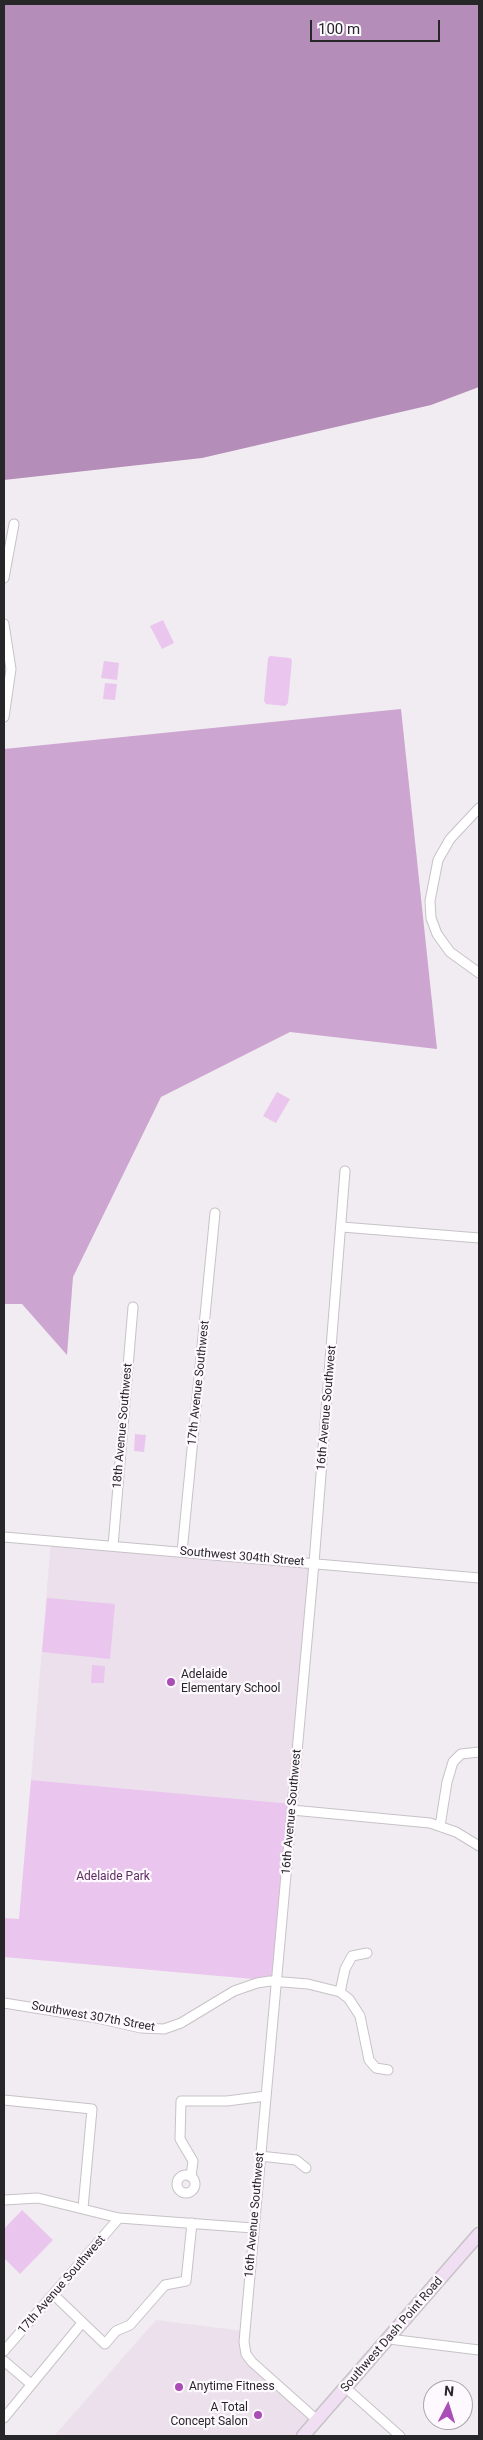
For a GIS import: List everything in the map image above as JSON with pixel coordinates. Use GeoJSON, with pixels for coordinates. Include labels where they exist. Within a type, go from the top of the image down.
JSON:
{"type":"FeatureCollection","features":[{"type":"Feature","properties":{"kind":"main road","name":"Southwest Dash Point Road"},"geometry":{"type":"LineString","coordinates":[[303,2436],[479,2234]]}},
{"type":"Feature","properties":{"kind":"street"},"geometry":{"type":"LineString","coordinates":[[4,578],[14,524]]}},
{"type":"Feature","properties":{"kind":"street"},"geometry":{"type":"LineString","coordinates":[[4,624],[11,669],[4,717]]}},
{"type":"Feature","properties":{"kind":"street"},"geometry":{"type":"LineString","coordinates":[[479,808],[450,839],[438,860],[430,901],[431,918],[437,934],[450,952],[479,972]]}},
{"type":"Feature","properties":{"kind":"street","name":"16th Avenue Southwest"},"geometry":{"type":"LineString","coordinates":[[317,2420],[249,2359],[245,2351],[244,2331],[314,1564],[345,1171]]}},
{"type":"Feature","properties":{"kind":"street","name":"17th Avenue Southwest"},"geometry":{"type":"LineString","coordinates":[[182,1552],[215,1213]]}},
{"type":"Feature","properties":{"kind":"street"},"geometry":{"type":"LineString","coordinates":[[342,1227],[479,1238]]}},
{"type":"Feature","properties":{"kind":"street","name":"18th Avenue Southwest"},"geometry":{"type":"LineString","coordinates":[[113,1546],[133,1307]]}},
{"type":"Feature","properties":{"kind":"street","name":"Southwest 304th Street"},"geometry":{"type":"LineString","coordinates":[[4,1537],[479,1578]]}},
{"type":"Feature","properties":{"kind":"street"},"geometry":{"type":"LineString","coordinates":[[440,1826],[447,1782],[453,1762],[461,1754],[479,1752]]}},
{"type":"Feature","properties":{"kind":"street"},"geometry":{"type":"LineString","coordinates":[[292,1810],[417,1821],[456,1832],[479,1846]]}},
{"type":"Feature","properties":{"kind":"street"},"geometry":{"type":"LineString","coordinates":[[367,1953],[352,1956],[345,1969],[340,1992],[353,2003],[360,2016],[369,2060],[376,2068],[388,2070]]}},
{"type":"Feature","properties":{"kind":"street","name":"Southwest 307th Street"},"geometry":{"type":"LineString","coordinates":[[4,2003],[81,2015],[141,2028],[164,2029],[181,2023],[213,2003],[245,1987],[263,1982],[276,1981],[308,1984],[340,1992]]}},
{"type":"Feature","properties":{"kind":"street"},"geometry":{"type":"LineString","coordinates":[[191,2177],[193,2162],[180,2139],[181,2101],[227,2101],[266,2096]]}},
{"type":"Feature","properties":{"kind":"street"},"geometry":{"type":"LineString","coordinates":[[4,2100],[92,2109],[83,2208]]}},
{"type":"Feature","properties":{"kind":"street"},"geometry":{"type":"LineString","coordinates":[[260,2156],[296,2160],[306,2168]]}},
{"type":"Feature","properties":{"kind":"street"},"geometry":{"type":"LineString","coordinates":[[4,2200],[38,2198],[120,2218],[253,2228]]}},
{"type":"Feature","properties":{"kind":"street","name":"17th Avenue Southwest"},"geometry":{"type":"LineString","coordinates":[[4,2351],[120,2218]]}},
{"type":"Feature","properties":{"kind":"street"},"geometry":{"type":"LineString","coordinates":[[54,2295],[105,2344],[116,2331],[130,2325],[165,2285],[186,2281],[192,2224]]}},
{"type":"Feature","properties":{"kind":"street"},"geometry":{"type":"LineString","coordinates":[[4,2418],[82,2323]]}},
{"type":"Feature","properties":{"kind":"street"},"geometry":{"type":"LineString","coordinates":[[389,2339],[479,2350]]}},
{"type":"Feature","properties":{"kind":"street"},"geometry":{"type":"LineString","coordinates":[[4,2361],[31,2384]]}},
{"type":"Feature","properties":{"kind":"street"},"geometry":{"type":"LineString","coordinates":[[346,2388],[400,2436]]}},
{"type":"Feature","properties":{"kind":"shaded area"},"geometry":{"type":"Polygon","coordinates":[[[4,4],[479,4],[479,387],[431,405],[202,458],[4,480],[4,4]]]}},
{"type":"Feature","properties":{"kind":"shaded area"},"geometry":{"type":"Polygon","coordinates":[[[401,709],[437,1049],[290,1032],[161,1097],[73,1277],[67,1355],[22,1304],[4,1304],[4,749],[401,709]]]}},
{"type":"Feature","properties":{"kind":"shaded area","name":"Adelaide Elementary School"},"geometry":{"type":"Polygon","coordinates":[[[51,1541],[314,1563],[293,1804],[31,1780],[51,1541]]]}},
{"type":"Feature","properties":{"kind":"shaded area"},"geometry":{"type":"Polygon","coordinates":[[[156,2320],[244,2331],[244,2349],[317,2420],[303,2436],[54,2436],[156,2320]]]}},
{"type":"Feature","properties":{"kind":"green space"},"geometry":{"type":"Polygon","coordinates":[[[163,620],[174,643],[162,649],[150,626],[163,620]]]}},
{"type":"Feature","properties":{"kind":"green space"},"geometry":{"type":"Polygon","coordinates":[[[270,656],[290,658],[292,660],[288,703],[285,706],[266,704],[264,701],[268,658],[270,656]]]}},
{"type":"Feature","properties":{"kind":"green space"},"geometry":{"type":"Polygon","coordinates":[[[104,661],[119,663],[117,680],[101,678],[104,661]]]}},
{"type":"Feature","properties":{"kind":"green space"},"geometry":{"type":"Polygon","coordinates":[[[105,683],[117,684],[115,700],[103,699],[105,683]]]}},
{"type":"Feature","properties":{"kind":"green space"},"geometry":{"type":"Polygon","coordinates":[[[277,1092],[290,1099],[276,1123],[263,1116],[277,1092]]]}},
{"type":"Feature","properties":{"kind":"green space"},"geometry":{"type":"Polygon","coordinates":[[[135,1434],[146,1435],[144,1452],[134,1451],[135,1434]]]}},
{"type":"Feature","properties":{"kind":"green space"},"geometry":{"type":"Polygon","coordinates":[[[47,1598],[115,1604],[110,1659],[42,1652],[47,1598]]]}},
{"type":"Feature","properties":{"kind":"green space"},"geometry":{"type":"Polygon","coordinates":[[[92,1665],[105,1666],[104,1683],[91,1683],[92,1665]]]}},
{"type":"Feature","properties":{"kind":"green space","name":"Adelaide Park"},"geometry":{"type":"Polygon","coordinates":[[[31,1780],[293,1804],[276,1981],[4,1957],[4,1918],[19,1919],[31,1780]]]}},
{"type":"Feature","properties":{"kind":"green space"},"geometry":{"type":"Polygon","coordinates":[[[22,2210],[53,2240],[20,2274],[4,2258],[4,2229],[22,2210]]]}},
{"type":"Feature","properties":{"kind":"place","name":"Adelaide Elementary School"},"geometry":{"type":"Point","coordinates":[171,1682]}},
{"type":"Feature","properties":{"kind":"place","name":"Anytime Fitness"},"geometry":{"type":"Point","coordinates":[179,2387]}},
{"type":"Feature","properties":{"kind":"place","name":"A Total Concept Salon"},"geometry":{"type":"Point","coordinates":[258,2415]}}]}
